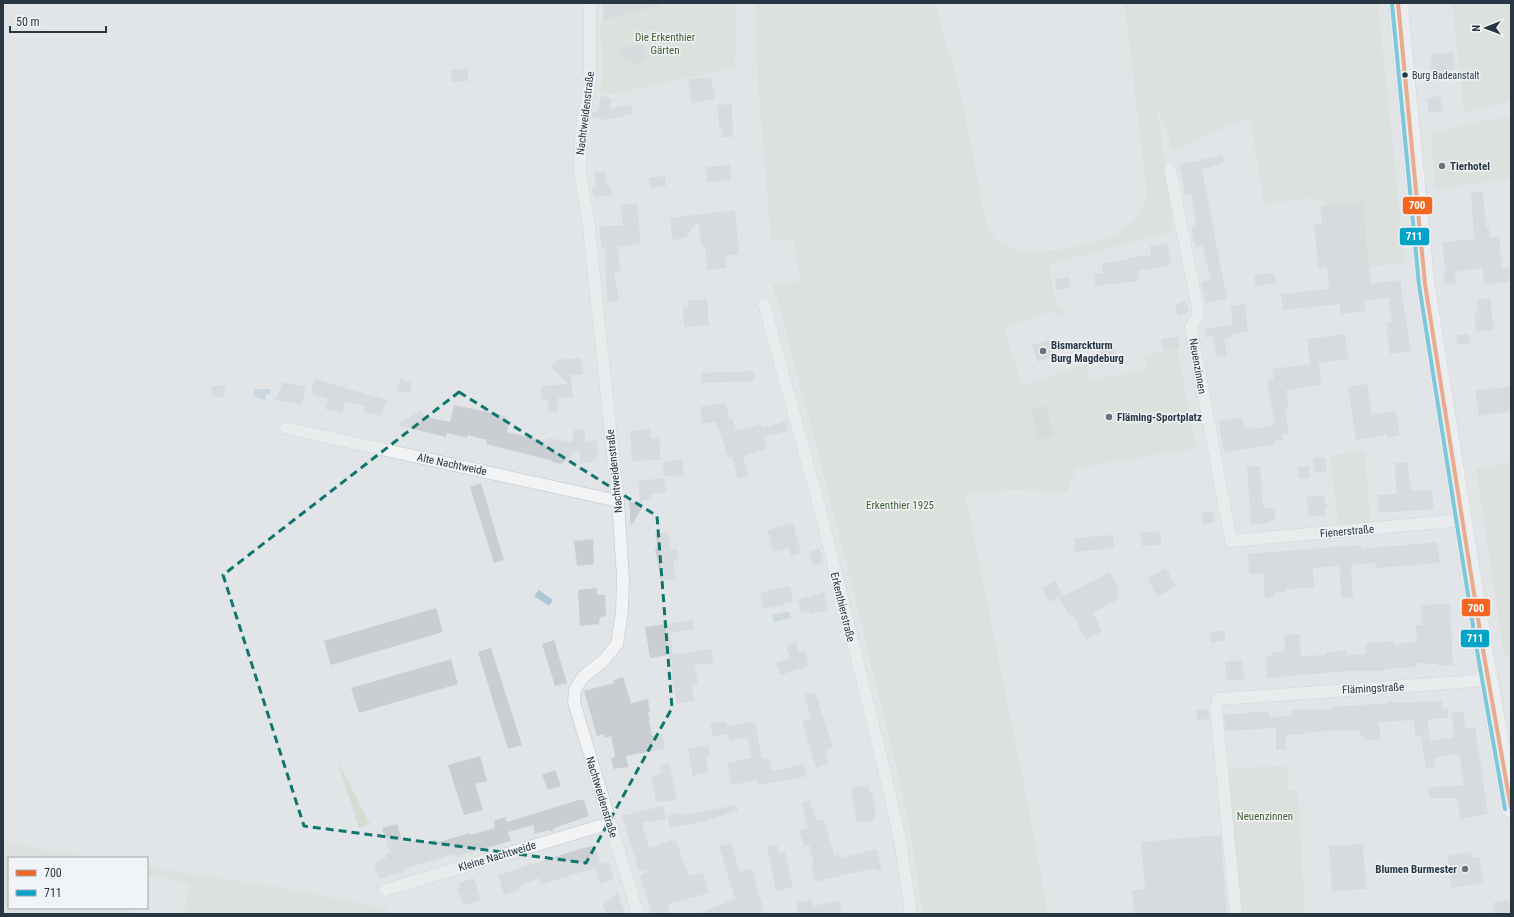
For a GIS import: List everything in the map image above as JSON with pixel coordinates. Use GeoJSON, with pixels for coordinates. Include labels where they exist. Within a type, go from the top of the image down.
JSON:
{"type":"FeatureCollection","features":[{"type":"Feature","properties":{"kind":"main road"},"geometry":{"type":"LineString","coordinates":[[1398,3],[1425,284],[1487,679],[1511,808]]}},
{"type":"Feature","properties":{"kind":"street","name":"Nachtweidenstraße"},"geometry":{"type":"LineString","coordinates":[[590,3],[590,83],[581,134],[580,171],[588,219],[618,501],[623,578],[619,634],[612,651],[604,660],[582,678],[574,696],[575,710],[638,914]]}},
{"type":"Feature","properties":{"kind":"street","name":"Neuenzinnen"},"geometry":{"type":"LineString","coordinates":[[1170,169],[1198,309],[1197,317],[1191,327],[1231,541]]}},
{"type":"Feature","properties":{"kind":"street","name":"Erkenthierstraße"},"geometry":{"type":"LineString","coordinates":[[764,304],[821,513],[885,773],[901,845],[911,914]]}},
{"type":"Feature","properties":{"kind":"street","name":"Alte Nachtweide"},"geometry":{"type":"LineString","coordinates":[[286,428],[618,501]]}},
{"type":"Feature","properties":{"kind":"street","name":"Fienerstraße"},"geometry":{"type":"LineString","coordinates":[[1231,541],[1463,520]]}},
{"type":"Feature","properties":{"kind":"street","name":"Flämingstraße"},"geometry":{"type":"LineString","coordinates":[[1236,914],[1216,702],[1218,699],[1259,694],[1463,682],[1487,679]]}},
{"type":"Feature","properties":{"kind":"street","name":"Kleine Nachtweide"},"geometry":{"type":"LineString","coordinates":[[385,890],[610,822]]}},
{"type":"Feature","properties":{"kind":"highlighted area"},"geometry":{"type":"Polygon","coordinates":[[[459,392],[657,516],[672,708],[586,863],[304,826],[223,575],[459,392]]]}},
{"type":"Feature","properties":{"kind":"green space","name":"Die Erkenthier Gärten"},"geometry":{"type":"Polygon","coordinates":[[[673,3],[736,3],[735,68],[613,94],[601,95],[601,81],[603,80],[600,23],[603,23],[603,20],[673,3]]]}},
{"type":"Feature","properties":{"kind":"green space","name":"Erkenthier 1925"},"geometry":{"type":"Polygon","coordinates":[[[755,3],[935,3],[962,98],[987,228],[993,237],[1008,247],[1016,250],[1034,251],[1080,246],[1106,239],[1128,226],[1137,217],[1144,205],[1146,193],[1145,174],[1124,3],[1378,3],[1405,263],[1370,267],[1363,202],[1323,206],[1322,201],[1316,201],[1314,198],[1264,204],[1250,117],[1173,150],[1157,105],[1173,232],[1049,264],[1055,299],[1067,317],[1052,312],[1004,326],[1022,386],[1086,364],[1091,380],[1147,369],[1144,355],[1177,347],[1196,448],[1076,468],[1067,493],[1016,490],[965,493],[1027,799],[1048,914],[923,914],[907,813],[851,580],[781,312],[772,284],[800,281],[794,242],[791,239],[771,239],[757,72],[755,3]]]}},
{"type":"Feature","properties":{"kind":"green space"},"geometry":{"type":"Polygon","coordinates":[[[1452,3],[1511,3],[1511,101],[1464,112],[1452,3]]]}},
{"type":"Feature","properties":{"kind":"green space"},"geometry":{"type":"Polygon","coordinates":[[[1511,115],[1511,179],[1435,189],[1431,133],[1511,115]]]}},
{"type":"Feature","properties":{"kind":"green space"},"geometry":{"type":"Polygon","coordinates":[[[1365,451],[1370,522],[1338,525],[1330,455],[1365,451]]]}},
{"type":"Feature","properties":{"kind":"green space"},"geometry":{"type":"Polygon","coordinates":[[[1511,463],[1511,656],[1504,656],[1476,468],[1511,463]]]}},
{"type":"Feature","properties":{"kind":"green space"},"geometry":{"type":"Polygon","coordinates":[[[337,760],[370,824],[359,828],[337,760]]]}},
{"type":"Feature","properties":{"kind":"green space","name":"Neuenzinnen"},"geometry":{"type":"Polygon","coordinates":[[[1287,765],[1288,790],[1298,790],[1305,914],[1240,914],[1227,769],[1287,765]]]}},
{"type":"Feature","properties":{"kind":"green space"},"geometry":{"type":"Polygon","coordinates":[[[3,842],[89,857],[8,857],[8,909],[132,909],[132,914],[3,914],[3,842]]]}},
{"type":"Feature","properties":{"kind":"green space"},"geometry":{"type":"Polygon","coordinates":[[[148,867],[284,888],[386,908],[388,914],[184,914],[189,883],[148,875],[148,867]]]}},
{"type":"Feature","properties":{"kind":"water"},"geometry":{"type":"Polygon","coordinates":[[[254,389],[270,389],[270,394],[266,395],[265,400],[253,396],[254,389]]]}},
{"type":"Feature","properties":{"kind":"water"},"geometry":{"type":"Polygon","coordinates":[[[539,590],[553,600],[549,606],[534,596],[539,590]]]}},
{"type":"Feature","properties":{"kind":"water"},"geometry":{"type":"Polygon","coordinates":[[[789,611],[791,618],[774,622],[772,615],[789,611]]]}},
{"type":"Feature","properties":{"kind":"building"},"geometry":{"type":"Polygon","coordinates":[[[603,3],[659,3],[660,6],[603,20],[603,3]]]}},
{"type":"Feature","properties":{"kind":"building"},"geometry":{"type":"Polygon","coordinates":[[[642,44],[646,61],[632,64],[631,59],[623,60],[620,48],[642,44]]]}},
{"type":"Feature","properties":{"kind":"building"},"geometry":{"type":"Polygon","coordinates":[[[1453,52],[1455,69],[1450,70],[1450,73],[1441,74],[1442,78],[1432,79],[1431,54],[1453,52]]]}},
{"type":"Feature","properties":{"kind":"building"},"geometry":{"type":"Polygon","coordinates":[[[468,69],[468,81],[451,82],[451,70],[468,69]]]}},
{"type":"Feature","properties":{"kind":"building"},"geometry":{"type":"Polygon","coordinates":[[[703,77],[703,79],[711,78],[715,99],[692,103],[688,80],[703,77]]]}},
{"type":"Feature","properties":{"kind":"building"},"geometry":{"type":"Polygon","coordinates":[[[601,96],[612,98],[610,109],[631,104],[633,114],[607,120],[592,117],[592,112],[598,111],[601,96]]]}},
{"type":"Feature","properties":{"kind":"building"},"geometry":{"type":"Polygon","coordinates":[[[1440,96],[1443,111],[1429,113],[1427,98],[1440,96]]]}},
{"type":"Feature","properties":{"kind":"building"},"geometry":{"type":"Polygon","coordinates":[[[732,104],[733,137],[722,137],[722,129],[719,129],[718,105],[732,104]]]}},
{"type":"Feature","properties":{"kind":"building"},"geometry":{"type":"Polygon","coordinates":[[[1222,155],[1224,162],[1202,170],[1227,299],[1206,303],[1201,282],[1211,279],[1203,246],[1195,247],[1191,226],[1196,225],[1191,194],[1185,195],[1179,165],[1222,155]]]}},
{"type":"Feature","properties":{"kind":"building"},"geometry":{"type":"Polygon","coordinates":[[[730,165],[731,180],[707,182],[706,167],[730,165]]]}},
{"type":"Feature","properties":{"kind":"building"},"geometry":{"type":"Polygon","coordinates":[[[605,172],[607,186],[610,185],[612,195],[594,197],[592,188],[596,187],[594,173],[605,172]]]}},
{"type":"Feature","properties":{"kind":"building"},"geometry":{"type":"Polygon","coordinates":[[[665,176],[666,186],[650,188],[649,178],[665,176]]]}},
{"type":"Feature","properties":{"kind":"building"},"geometry":{"type":"Polygon","coordinates":[[[1483,191],[1486,227],[1489,227],[1490,238],[1499,237],[1502,268],[1509,267],[1510,282],[1484,284],[1482,268],[1455,272],[1456,283],[1444,284],[1443,273],[1446,273],[1442,242],[1474,239],[1471,192],[1483,191]]]}},
{"type":"Feature","properties":{"kind":"building"},"geometry":{"type":"Polygon","coordinates":[[[1363,202],[1371,284],[1401,280],[1402,296],[1411,351],[1390,354],[1386,331],[1388,331],[1387,323],[1392,322],[1389,298],[1364,301],[1365,311],[1341,314],[1340,304],[1283,310],[1281,294],[1329,289],[1327,267],[1318,268],[1314,225],[1322,224],[1320,206],[1363,202]]]}},
{"type":"Feature","properties":{"kind":"building"},"geometry":{"type":"Polygon","coordinates":[[[637,203],[641,244],[618,247],[620,271],[614,271],[619,301],[607,302],[605,248],[602,249],[599,227],[623,225],[621,205],[637,203]]]}},
{"type":"Feature","properties":{"kind":"building"},"geometry":{"type":"Polygon","coordinates":[[[735,210],[739,254],[725,256],[727,268],[707,270],[705,245],[702,246],[698,221],[686,238],[672,240],[670,218],[735,210]]]}},
{"type":"Feature","properties":{"kind":"building"},"geometry":{"type":"Polygon","coordinates":[[[1167,244],[1171,265],[1138,271],[1139,281],[1095,286],[1094,274],[1103,273],[1102,263],[1128,260],[1128,258],[1151,255],[1150,246],[1167,244]]]}},
{"type":"Feature","properties":{"kind":"building"},"geometry":{"type":"Polygon","coordinates":[[[1274,273],[1276,283],[1255,286],[1254,275],[1274,273]]]}},
{"type":"Feature","properties":{"kind":"building"},"geometry":{"type":"Polygon","coordinates":[[[1069,277],[1071,288],[1056,290],[1055,279],[1069,277]]]}},
{"type":"Feature","properties":{"kind":"building"},"geometry":{"type":"Polygon","coordinates":[[[1490,298],[1494,330],[1476,332],[1474,313],[1479,313],[1477,300],[1490,298]]]}},
{"type":"Feature","properties":{"kind":"building"},"geometry":{"type":"Polygon","coordinates":[[[707,299],[709,325],[684,327],[683,307],[688,307],[687,301],[707,299]]]}},
{"type":"Feature","properties":{"kind":"building"},"geometry":{"type":"Polygon","coordinates":[[[1186,301],[1189,312],[1178,316],[1175,305],[1186,301]]]}},
{"type":"Feature","properties":{"kind":"building"},"geometry":{"type":"Polygon","coordinates":[[[1245,304],[1248,332],[1232,334],[1232,336],[1224,338],[1227,356],[1217,357],[1213,336],[1206,337],[1205,329],[1233,324],[1231,306],[1245,304]]]}},
{"type":"Feature","properties":{"kind":"building"},"geometry":{"type":"Polygon","coordinates":[[[1345,334],[1348,359],[1319,363],[1321,385],[1286,390],[1289,407],[1285,408],[1289,434],[1282,435],[1283,440],[1274,441],[1275,444],[1224,452],[1218,421],[1242,417],[1245,428],[1252,427],[1253,429],[1275,425],[1267,380],[1274,379],[1272,369],[1310,364],[1307,339],[1345,334]]]}},
{"type":"Feature","properties":{"kind":"building"},"geometry":{"type":"Polygon","coordinates":[[[1469,334],[1471,343],[1457,345],[1456,335],[1469,334]]]}},
{"type":"Feature","properties":{"kind":"building"},"geometry":{"type":"Polygon","coordinates":[[[1178,336],[1180,347],[1163,350],[1161,340],[1178,336]]]}},
{"type":"Feature","properties":{"kind":"building","name":"Bismarckturm Burg Magdeburg"},"geometry":{"type":"Polygon","coordinates":[[[1049,340],[1054,357],[1038,362],[1032,345],[1049,340]]]}},
{"type":"Feature","properties":{"kind":"building"},"geometry":{"type":"Polygon","coordinates":[[[1112,343],[1115,354],[1100,357],[1098,345],[1112,343]]]}},
{"type":"Feature","properties":{"kind":"building"},"geometry":{"type":"Polygon","coordinates":[[[581,358],[583,374],[571,375],[573,397],[558,398],[557,412],[547,411],[548,399],[542,399],[541,386],[568,384],[550,366],[556,360],[581,358]]]}},
{"type":"Feature","properties":{"kind":"building"},"geometry":{"type":"Polygon","coordinates":[[[754,371],[754,381],[702,383],[702,373],[754,371]]]}},
{"type":"Feature","properties":{"kind":"building"},"geometry":{"type":"Polygon","coordinates":[[[314,379],[387,400],[381,416],[364,412],[365,406],[345,402],[342,413],[325,409],[328,399],[311,394],[314,379]]]}},
{"type":"Feature","properties":{"kind":"building"},"geometry":{"type":"Polygon","coordinates":[[[400,379],[412,383],[410,394],[397,390],[400,379]]]}},
{"type":"Feature","properties":{"kind":"building"},"geometry":{"type":"Polygon","coordinates":[[[283,382],[306,387],[302,405],[275,400],[283,382]]]}},
{"type":"Feature","properties":{"kind":"building"},"geometry":{"type":"Polygon","coordinates":[[[1367,384],[1372,415],[1396,411],[1400,435],[1387,438],[1386,435],[1356,440],[1348,387],[1367,384]]]}},
{"type":"Feature","properties":{"kind":"building"},"geometry":{"type":"Polygon","coordinates":[[[225,385],[224,398],[211,395],[212,386],[225,385]]]}},
{"type":"Feature","properties":{"kind":"building"},"geometry":{"type":"Polygon","coordinates":[[[1511,386],[1511,411],[1479,416],[1475,391],[1511,386]]]}},
{"type":"Feature","properties":{"kind":"building"},"geometry":{"type":"Polygon","coordinates":[[[726,403],[729,420],[733,419],[735,431],[760,424],[762,428],[786,421],[788,431],[764,437],[767,449],[743,456],[748,476],[738,479],[732,457],[728,458],[716,422],[702,424],[700,407],[726,403]]]}},
{"type":"Feature","properties":{"kind":"building"},"geometry":{"type":"Polygon","coordinates":[[[454,405],[507,416],[509,423],[507,432],[547,441],[547,438],[572,442],[574,430],[584,429],[586,442],[597,440],[598,455],[592,462],[580,464],[579,450],[561,464],[486,444],[487,440],[468,435],[467,438],[447,433],[446,437],[397,425],[421,410],[426,417],[450,422],[454,405]]]}},
{"type":"Feature","properties":{"kind":"building"},"geometry":{"type":"Polygon","coordinates":[[[1046,405],[1053,437],[1038,440],[1031,408],[1046,405]]]}},
{"type":"Feature","properties":{"kind":"building"},"geometry":{"type":"Polygon","coordinates":[[[650,429],[651,439],[659,438],[661,460],[632,461],[630,431],[650,429]]]}},
{"type":"Feature","properties":{"kind":"building"},"geometry":{"type":"Polygon","coordinates":[[[1325,457],[1327,472],[1315,473],[1313,458],[1325,457]]]}},
{"type":"Feature","properties":{"kind":"building"},"geometry":{"type":"Polygon","coordinates":[[[682,459],[684,475],[664,476],[663,463],[682,459]]]}},
{"type":"Feature","properties":{"kind":"building"},"geometry":{"type":"Polygon","coordinates":[[[1407,462],[1411,491],[1432,490],[1434,509],[1379,513],[1378,495],[1396,494],[1395,463],[1407,462]]]}},
{"type":"Feature","properties":{"kind":"building"},"geometry":{"type":"Polygon","coordinates":[[[1260,466],[1263,507],[1275,509],[1275,520],[1270,521],[1270,523],[1251,524],[1247,467],[1260,466]]]}},
{"type":"Feature","properties":{"kind":"building"},"geometry":{"type":"Polygon","coordinates":[[[1309,466],[1310,478],[1299,479],[1298,467],[1309,466]]]}},
{"type":"Feature","properties":{"kind":"building"},"geometry":{"type":"Polygon","coordinates":[[[664,478],[666,492],[651,494],[651,499],[640,501],[638,481],[664,478]]]}},
{"type":"Feature","properties":{"kind":"building"},"geometry":{"type":"Polygon","coordinates":[[[481,483],[504,560],[494,563],[470,487],[481,483]]]}},
{"type":"Feature","properties":{"kind":"building"},"geometry":{"type":"Polygon","coordinates":[[[1324,495],[1325,503],[1328,506],[1325,509],[1326,515],[1308,516],[1307,497],[1324,495]]]}},
{"type":"Feature","properties":{"kind":"building"},"geometry":{"type":"Polygon","coordinates":[[[642,501],[642,508],[631,526],[629,502],[642,501]]]}},
{"type":"Feature","properties":{"kind":"building"},"geometry":{"type":"Polygon","coordinates":[[[1213,511],[1215,522],[1203,524],[1201,513],[1213,511]]]}},
{"type":"Feature","properties":{"kind":"building"},"geometry":{"type":"Polygon","coordinates":[[[793,523],[801,553],[791,556],[789,548],[773,552],[775,549],[773,550],[767,530],[793,523]]]}},
{"type":"Feature","properties":{"kind":"building"},"geometry":{"type":"Polygon","coordinates":[[[1160,531],[1162,545],[1142,546],[1140,533],[1160,531]]]}},
{"type":"Feature","properties":{"kind":"building"},"geometry":{"type":"Polygon","coordinates":[[[668,532],[671,550],[677,549],[679,559],[673,560],[676,579],[661,581],[655,548],[658,547],[655,534],[668,532]]]}},
{"type":"Feature","properties":{"kind":"building"},"geometry":{"type":"Polygon","coordinates":[[[1113,535],[1114,548],[1075,552],[1074,538],[1113,535]]]}},
{"type":"Feature","properties":{"kind":"building"},"geometry":{"type":"Polygon","coordinates":[[[593,539],[594,564],[577,566],[574,541],[593,539]]]}},
{"type":"Feature","properties":{"kind":"building"},"geometry":{"type":"Polygon","coordinates":[[[1437,542],[1440,563],[1376,568],[1376,563],[1351,565],[1353,597],[1342,598],[1339,566],[1313,568],[1314,588],[1286,589],[1286,592],[1274,593],[1274,597],[1265,598],[1263,573],[1249,574],[1248,554],[1361,545],[1361,549],[1437,542]]]}},
{"type":"Feature","properties":{"kind":"building"},"geometry":{"type":"Polygon","coordinates":[[[820,549],[823,563],[813,566],[809,552],[820,549]]]}},
{"type":"Feature","properties":{"kind":"building"},"geometry":{"type":"Polygon","coordinates":[[[1166,568],[1176,586],[1157,597],[1147,578],[1166,568]]]}},
{"type":"Feature","properties":{"kind":"building"},"geometry":{"type":"Polygon","coordinates":[[[1110,572],[1120,590],[1117,592],[1120,598],[1093,613],[1102,631],[1086,640],[1073,615],[1070,617],[1059,598],[1110,572]]]}},
{"type":"Feature","properties":{"kind":"building"},"geometry":{"type":"Polygon","coordinates":[[[1055,581],[1063,595],[1049,602],[1042,588],[1055,581]]]}},
{"type":"Feature","properties":{"kind":"building"},"geometry":{"type":"Polygon","coordinates":[[[790,586],[793,602],[764,609],[760,593],[790,586]]]}},
{"type":"Feature","properties":{"kind":"building"},"geometry":{"type":"Polygon","coordinates":[[[597,588],[597,595],[605,595],[606,616],[600,617],[599,624],[580,626],[578,590],[597,588]]]}},
{"type":"Feature","properties":{"kind":"building"},"geometry":{"type":"Polygon","coordinates":[[[824,592],[828,610],[810,614],[809,611],[801,613],[798,600],[824,592]]]}},
{"type":"Feature","properties":{"kind":"building"},"geometry":{"type":"Polygon","coordinates":[[[1450,604],[1453,665],[1438,666],[1438,664],[1416,663],[1417,667],[1384,669],[1385,671],[1349,671],[1267,678],[1266,657],[1272,656],[1272,652],[1285,651],[1284,635],[1300,634],[1301,656],[1326,655],[1326,652],[1347,651],[1347,655],[1366,654],[1366,643],[1394,641],[1394,644],[1417,642],[1416,625],[1422,625],[1421,605],[1450,604]]]}},
{"type":"Feature","properties":{"kind":"building"},"geometry":{"type":"Polygon","coordinates":[[[436,608],[443,632],[331,665],[324,641],[436,608]]]}},
{"type":"Feature","properties":{"kind":"building"},"geometry":{"type":"Polygon","coordinates":[[[693,620],[694,629],[670,633],[673,654],[650,658],[645,627],[693,620]]]}},
{"type":"Feature","properties":{"kind":"building"},"geometry":{"type":"Polygon","coordinates":[[[1224,630],[1226,640],[1211,643],[1209,633],[1224,630]]]}},
{"type":"Feature","properties":{"kind":"building"},"geometry":{"type":"Polygon","coordinates":[[[554,640],[567,683],[555,686],[542,644],[554,640]]]}},
{"type":"Feature","properties":{"kind":"building"},"geometry":{"type":"Polygon","coordinates":[[[796,642],[799,652],[805,650],[809,666],[780,675],[776,663],[790,659],[787,649],[788,645],[796,642]]]}},
{"type":"Feature","properties":{"kind":"building"},"geometry":{"type":"Polygon","coordinates":[[[491,648],[522,745],[508,749],[478,652],[491,648]]]}},
{"type":"Feature","properties":{"kind":"building"},"geometry":{"type":"Polygon","coordinates":[[[711,649],[714,663],[694,665],[698,683],[691,685],[695,700],[677,704],[671,675],[673,675],[669,655],[711,649]]]}},
{"type":"Feature","properties":{"kind":"building"},"geometry":{"type":"Polygon","coordinates":[[[451,659],[458,684],[359,713],[351,688],[451,659]]]}},
{"type":"Feature","properties":{"kind":"building"},"geometry":{"type":"Polygon","coordinates":[[[1242,660],[1244,679],[1227,680],[1225,662],[1242,660]]]}},
{"type":"Feature","properties":{"kind":"building"},"geometry":{"type":"Polygon","coordinates":[[[623,677],[631,703],[648,699],[650,712],[648,712],[652,736],[662,734],[665,749],[626,756],[628,767],[614,769],[611,758],[615,757],[611,736],[605,738],[604,734],[597,736],[584,691],[614,683],[613,680],[623,677]]]}},
{"type":"Feature","properties":{"kind":"building"},"geometry":{"type":"Polygon","coordinates":[[[815,692],[833,747],[825,750],[829,764],[816,768],[802,721],[811,718],[804,695],[815,692]]]}},
{"type":"Feature","properties":{"kind":"building"},"geometry":{"type":"Polygon","coordinates":[[[1390,701],[1396,703],[1442,701],[1442,709],[1448,708],[1448,718],[1428,719],[1429,735],[1415,736],[1414,720],[1379,722],[1380,739],[1365,740],[1364,736],[1360,736],[1360,730],[1305,732],[1306,734],[1286,735],[1286,750],[1276,750],[1276,728],[1226,731],[1224,715],[1269,711],[1269,717],[1289,716],[1289,714],[1292,713],[1291,710],[1330,709],[1330,707],[1388,703],[1390,701]]]}},
{"type":"Feature","properties":{"kind":"building"},"geometry":{"type":"Polygon","coordinates":[[[1208,709],[1209,719],[1197,720],[1196,710],[1208,709]]]}},
{"type":"Feature","properties":{"kind":"building"},"geometry":{"type":"Polygon","coordinates":[[[1464,712],[1465,729],[1475,727],[1488,814],[1460,819],[1457,798],[1429,798],[1428,788],[1464,785],[1459,754],[1434,758],[1435,767],[1426,769],[1421,738],[1430,736],[1431,741],[1454,737],[1452,713],[1464,712]]]}},
{"type":"Feature","properties":{"kind":"building"},"geometry":{"type":"Polygon","coordinates":[[[726,721],[728,727],[755,721],[762,759],[769,757],[772,771],[804,764],[807,776],[758,785],[757,780],[732,785],[727,763],[752,758],[747,737],[730,741],[728,734],[713,737],[710,724],[726,721]]]}},
{"type":"Feature","properties":{"kind":"building"},"geometry":{"type":"Polygon","coordinates":[[[708,745],[710,756],[706,757],[708,772],[693,776],[688,749],[708,745]]]}},
{"type":"Feature","properties":{"kind":"building"},"geometry":{"type":"Polygon","coordinates":[[[480,756],[487,781],[475,784],[483,810],[464,815],[448,765],[480,756]]]}},
{"type":"Feature","properties":{"kind":"building"},"geometry":{"type":"Polygon","coordinates":[[[669,764],[677,798],[676,800],[656,802],[651,777],[661,774],[660,766],[669,764]]]}},
{"type":"Feature","properties":{"kind":"building"},"geometry":{"type":"Polygon","coordinates":[[[555,770],[561,786],[548,790],[542,775],[555,770]]]}},
{"type":"Feature","properties":{"kind":"building"},"geometry":{"type":"Polygon","coordinates":[[[868,785],[869,793],[872,793],[876,815],[870,823],[867,821],[857,823],[851,788],[868,785]]]}},
{"type":"Feature","properties":{"kind":"building"},"geometry":{"type":"Polygon","coordinates":[[[578,800],[584,800],[589,816],[554,828],[552,832],[548,830],[535,834],[533,825],[508,832],[511,841],[455,857],[454,854],[403,869],[403,872],[379,879],[374,863],[386,858],[385,854],[390,853],[382,828],[397,824],[403,844],[419,839],[422,844],[435,840],[436,842],[495,828],[494,821],[505,817],[507,822],[578,800]]]}},
{"type":"Feature","properties":{"kind":"building"},"geometry":{"type":"Polygon","coordinates":[[[810,800],[816,821],[824,819],[834,856],[839,854],[840,858],[877,849],[882,872],[874,868],[815,882],[811,866],[814,866],[809,845],[804,846],[799,830],[808,828],[802,802],[810,800]]]}},
{"type":"Feature","properties":{"kind":"building"},"geometry":{"type":"Polygon","coordinates":[[[737,805],[738,811],[700,822],[670,828],[668,815],[681,813],[682,815],[737,805]]]}},
{"type":"Feature","properties":{"kind":"building"},"geometry":{"type":"Polygon","coordinates":[[[663,806],[666,819],[642,823],[649,848],[675,839],[689,876],[703,872],[709,893],[668,904],[670,914],[652,914],[640,876],[650,868],[639,871],[622,816],[663,806]]]}},
{"type":"Feature","properties":{"kind":"building"},"geometry":{"type":"Polygon","coordinates":[[[1221,835],[1227,914],[1134,914],[1132,890],[1145,889],[1141,842],[1221,835]]]}},
{"type":"Feature","properties":{"kind":"building"},"geometry":{"type":"Polygon","coordinates":[[[731,843],[739,872],[752,869],[764,912],[757,914],[698,914],[735,899],[719,846],[731,843]]]}},
{"type":"Feature","properties":{"kind":"building"},"geometry":{"type":"Polygon","coordinates":[[[1363,844],[1366,889],[1332,891],[1329,846],[1363,844]]]}},
{"type":"Feature","properties":{"kind":"building"},"geometry":{"type":"Polygon","coordinates":[[[777,845],[779,854],[785,852],[793,887],[776,891],[767,847],[777,845]]]}},
{"type":"Feature","properties":{"kind":"building"},"geometry":{"type":"Polygon","coordinates":[[[595,846],[601,864],[609,862],[614,879],[600,883],[596,868],[541,884],[539,878],[519,886],[520,890],[504,895],[498,875],[583,848],[595,846]]]}},
{"type":"Feature","properties":{"kind":"building","name":"Blumen Burmester"},"geometry":{"type":"Polygon","coordinates":[[[1471,852],[1472,858],[1479,857],[1483,882],[1452,888],[1447,856],[1471,852]]]}},
{"type":"Feature","properties":{"kind":"building"},"geometry":{"type":"Polygon","coordinates":[[[474,878],[481,900],[463,906],[457,888],[460,887],[459,883],[474,878]]]}},
{"type":"Feature","properties":{"kind":"building"},"geometry":{"type":"Polygon","coordinates":[[[618,892],[625,914],[606,914],[603,904],[618,892]]]}},
{"type":"Feature","properties":{"kind":"building"},"geometry":{"type":"Polygon","coordinates":[[[811,899],[813,906],[839,901],[842,914],[798,914],[796,903],[811,899]]]}},
{"type":"Feature","properties":{"kind":"building"},"geometry":{"type":"Polygon","coordinates":[[[1509,900],[1511,914],[1494,914],[1493,903],[1509,900]]]}},
{"type":"Feature","properties":{"kind":"transit line","name":"700"},"geometry":{"type":"LineString","coordinates":[[1398,3],[1425,284],[1482,644],[1511,808]]}},
{"type":"Feature","properties":{"kind":"transit line","name":"711"},"geometry":{"type":"LineString","coordinates":[[1392,4],[1419,285],[1476,645],[1505,809]]}},
{"type":"Feature","properties":{"kind":"place","name":"Burg Badeanstalt"},"geometry":{"type":"Point","coordinates":[1405,75]}},
{"type":"Feature","properties":{"kind":"place","name":"Tierhotel"},"geometry":{"type":"Point","coordinates":[1442,166]}},
{"type":"Feature","properties":{"kind":"place","name":"Bismarckturm Burg Magdeburg"},"geometry":{"type":"Point","coordinates":[1043,351]}},
{"type":"Feature","properties":{"kind":"place","name":"Fläming-Sportplatz"},"geometry":{"type":"Point","coordinates":[1109,417]}},
{"type":"Feature","properties":{"kind":"place","name":"Blumen Burmester"},"geometry":{"type":"Point","coordinates":[1465,869]}}]}
